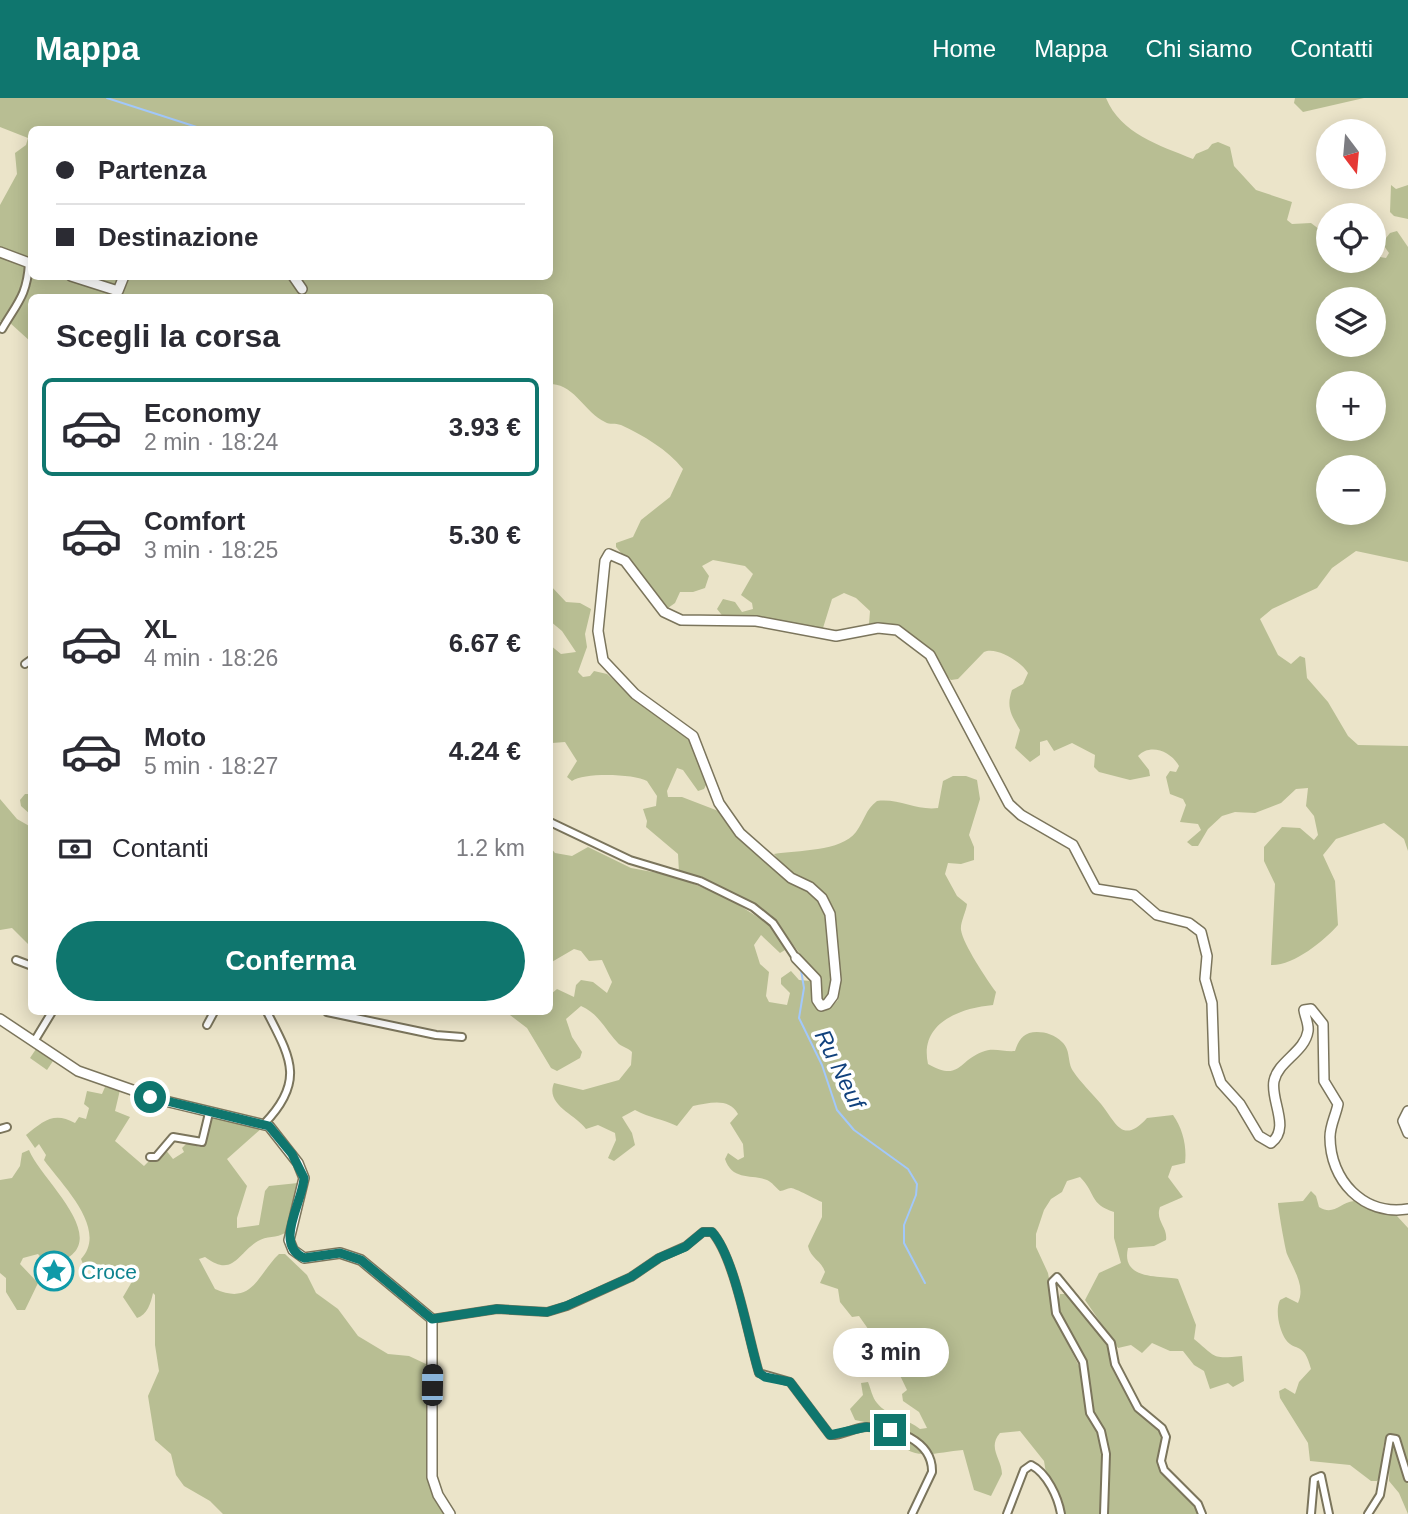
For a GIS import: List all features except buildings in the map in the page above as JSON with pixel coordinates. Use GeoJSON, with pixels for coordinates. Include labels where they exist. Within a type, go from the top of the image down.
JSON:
{"type":"FeatureCollection","features":[{"type":"Feature","properties":{"kind":"street"},"geometry":{"type":"LineString","coordinates":[[0,252],[28,263]]}},
{"type":"Feature","properties":{"kind":"street"},"geometry":{"type":"LineString","coordinates":[[2,329],[22,302],[28,280]]}},
{"type":"Feature","properties":{"kind":"street"},"geometry":{"type":"LineString","coordinates":[[84,280],[118,291],[122,280]]}},
{"type":"Feature","properties":{"kind":"street"},"geometry":{"type":"LineString","coordinates":[[295,280],[302,289]]}},
{"type":"Feature","properties":{"kind":"street"},"geometry":{"type":"LineString","coordinates":[[553,823],[630,860],[700,881],[753,907],[773,923],[796,958],[816,979],[817,1000],[821,1006],[827,1004],[833,996],[836,980],[830,914],[822,898],[810,887],[791,878],[740,833],[719,803],[693,736],[635,694],[603,660],[598,623],[605,561],[609,554],[625,561],[664,612],[681,620],[756,621],[836,636],[877,628],[897,630],[930,655],[1009,804],[1027,819],[1073,845],[1096,890],[1134,895],[1157,915],[1178,919],[1201,932],[1207,956],[1205,979],[1212,1003],[1214,1063],[1221,1083],[1240,1104],[1259,1136],[1271,1143],[1277,1137],[1279,1115],[1273,1084],[1275,1076],[1304,1041],[1308,1026],[1304,1010],[1311,1009],[1323,1024],[1324,1081],[1338,1104],[1330,1138],[1342,1182],[1348,1191],[1366,1203],[1380,1208],[1408,1209]]}},
{"type":"Feature","properties":{"kind":"street"},"geometry":{"type":"LineString","coordinates":[[16,960],[28,964]]}},
{"type":"Feature","properties":{"kind":"street"},"geometry":{"type":"LineString","coordinates":[[35,1040],[49,1015]]}},
{"type":"Feature","properties":{"kind":"street"},"geometry":{"type":"LineString","coordinates":[[207,1025],[212,1015]]}},
{"type":"Feature","properties":{"kind":"street"},"geometry":{"type":"LineString","coordinates":[[269,1015],[290,1057],[292,1068],[283,1099],[269,1127]]}},
{"type":"Feature","properties":{"kind":"street"},"geometry":{"type":"LineString","coordinates":[[341,1015],[436,1035],[461,1037]]}},
{"type":"Feature","properties":{"kind":"street"},"geometry":{"type":"LineString","coordinates":[[0,1019],[78,1071],[161,1100],[269,1127],[298,1163],[304,1178],[289,1235],[290,1244],[298,1255],[311,1259],[346,1253],[361,1260],[432,1319],[497,1309],[547,1312],[614,1286],[659,1258],[685,1247],[703,1232],[712,1232],[723,1249],[730,1269],[759,1373],[765,1377],[790,1382],[830,1435],[850,1429],[879,1428],[901,1433],[925,1450],[932,1472],[912,1514]]}},
{"type":"Feature","properties":{"kind":"street"},"geometry":{"type":"LineString","coordinates":[[1408,1111],[1404,1128],[1408,1133]]}},
{"type":"Feature","properties":{"kind":"street"},"geometry":{"type":"LineString","coordinates":[[150,1157],[156,1157],[173,1137],[202,1142],[209,1113]]}},
{"type":"Feature","properties":{"kind":"street"},"geometry":{"type":"LineString","coordinates":[[1104,1514],[1106,1454],[1101,1431],[1090,1413],[1083,1362],[1056,1313],[1052,1282],[1057,1277],[1111,1343],[1115,1364],[1138,1408],[1162,1428],[1166,1437],[1161,1461],[1164,1470],[1198,1504],[1202,1514]]}},
{"type":"Feature","properties":{"kind":"street"},"geometry":{"type":"LineString","coordinates":[[432,1319],[432,1477],[438,1495],[450,1514]]}},
{"type":"Feature","properties":{"kind":"street"},"geometry":{"type":"LineString","coordinates":[[1368,1514],[1380,1495],[1390,1438],[1396,1439],[1408,1478]]}},
{"type":"Feature","properties":{"kind":"street"},"geometry":{"type":"LineString","coordinates":[[1007,1514],[1024,1470],[1031,1465],[1040,1472],[1054,1492],[1061,1514]]}},
{"type":"Feature","properties":{"kind":"street"},"geometry":{"type":"LineString","coordinates":[[1311,1514],[1314,1479],[1321,1476],[1329,1514]]}},
{"type":"Feature","properties":{"kind":"green space"},"geometry":{"type":"Polygon","coordinates":[[[0,98],[1106,98],[1121,121],[1142,137],[1193,159],[1196,154],[1218,142],[1230,147],[1234,166],[1256,190],[1292,202],[1287,220],[1292,224],[1311,223],[1316,227],[1316,273],[1386,273],[1386,258],[1389,253],[1386,249],[1386,238],[1397,231],[1408,247],[1408,562],[1356,551],[1332,568],[1317,588],[1272,609],[1260,619],[1278,655],[1291,664],[1300,656],[1305,658],[1307,678],[1328,702],[1348,736],[1358,745],[1408,746],[1408,851],[1404,839],[1384,823],[1336,839],[1323,855],[1335,881],[1338,925],[1298,957],[1271,965],[1275,884],[1264,861],[1264,847],[1282,827],[1300,828],[1314,840],[1318,835],[1314,816],[1306,806],[1308,788],[1296,789],[1281,803],[1255,813],[1235,812],[1222,816],[1208,829],[1198,846],[1192,846],[1187,842],[1201,830],[1198,824],[1180,822],[1186,805],[1183,799],[1170,794],[1166,777],[1170,771],[1176,772],[1179,766],[1166,753],[1154,749],[1143,752],[1138,756],[1149,770],[1150,776],[1130,780],[1099,772],[1094,767],[1095,755],[1072,743],[1054,751],[1047,740],[1040,742],[1040,755],[1030,762],[1015,748],[1020,730],[1010,711],[1009,701],[1012,690],[1023,684],[1028,673],[1015,660],[1002,653],[984,652],[958,679],[951,680],[932,653],[918,639],[903,632],[869,624],[870,611],[856,598],[844,593],[832,599],[823,628],[775,621],[725,619],[717,609],[723,599],[735,602],[742,612],[753,609],[752,603],[741,595],[753,574],[745,566],[713,560],[702,566],[709,576],[705,588],[680,592],[675,603],[668,608],[616,547],[616,543],[633,537],[641,520],[670,497],[683,469],[663,449],[621,425],[607,423],[598,418],[568,390],[553,384],[553,294],[28,294],[28,339],[9,322],[0,321],[0,205],[17,174],[15,153],[26,145],[28,138],[0,127],[0,98]]]}},
{"type":"Feature","properties":{"kind":"green space"},"geometry":{"type":"Polygon","coordinates":[[[1295,98],[1364,98],[1303,112],[1294,103],[1295,98]]]}},
{"type":"Feature","properties":{"kind":"green space"},"geometry":{"type":"Polygon","coordinates":[[[1391,185],[1396,189],[1408,185],[1408,219],[1394,216],[1390,212],[1391,185]]]}},
{"type":"Feature","properties":{"kind":"green space"},"geometry":{"type":"Polygon","coordinates":[[[553,588],[566,602],[580,603],[591,609],[585,634],[587,647],[578,672],[583,677],[590,676],[594,671],[607,674],[636,700],[688,734],[695,746],[707,783],[704,789],[698,791],[683,770],[677,768],[667,791],[668,797],[682,797],[721,812],[762,858],[818,900],[827,916],[832,980],[830,996],[826,1001],[822,1002],[818,978],[771,915],[748,900],[679,872],[678,854],[646,827],[643,809],[656,806],[657,796],[647,781],[598,775],[572,781],[567,777],[577,761],[565,742],[553,743],[553,647],[561,654],[576,652],[562,631],[553,624],[553,588]]]}},
{"type":"Feature","properties":{"kind":"green space"},"geometry":{"type":"Polygon","coordinates":[[[953,776],[966,776],[977,780],[980,799],[969,835],[974,847],[974,860],[961,864],[948,863],[945,874],[957,896],[967,904],[961,927],[966,944],[996,992],[993,1005],[956,1014],[936,1028],[927,1050],[928,1064],[947,1071],[953,1070],[986,1051],[1015,1051],[1020,1040],[1032,1032],[1050,1034],[1065,1045],[1073,1071],[1120,1128],[1131,1130],[1147,1118],[1173,1115],[1184,1138],[1185,1163],[1172,1166],[1168,1177],[1183,1197],[1160,1207],[1159,1216],[1166,1240],[1154,1246],[1128,1248],[1127,1259],[1130,1267],[1137,1272],[1178,1279],[1196,1325],[1194,1339],[1207,1350],[1220,1357],[1242,1356],[1244,1381],[1233,1387],[1228,1383],[1210,1389],[1204,1371],[1194,1365],[1183,1351],[1170,1351],[1152,1343],[1142,1353],[1131,1345],[1118,1348],[1085,1300],[1099,1273],[1121,1263],[1114,1238],[1114,1212],[1096,1202],[1080,1177],[1067,1181],[1062,1192],[1051,1199],[1044,1210],[1036,1234],[1036,1247],[1048,1273],[1057,1323],[1080,1368],[1085,1408],[1099,1435],[1103,1453],[1100,1514],[1065,1514],[1062,1500],[1046,1473],[1044,1461],[1020,1431],[1000,1433],[996,1438],[995,1449],[1002,1474],[991,1496],[974,1490],[963,1450],[931,1454],[913,1452],[905,1448],[894,1428],[855,1420],[850,1409],[863,1395],[861,1383],[868,1382],[881,1407],[920,1429],[927,1428],[919,1412],[903,1401],[902,1394],[907,1390],[896,1367],[896,1353],[885,1353],[859,1316],[852,1317],[840,1302],[838,1289],[820,1283],[825,1272],[808,1246],[822,1217],[822,1202],[793,1188],[780,1191],[767,1180],[743,1176],[732,1171],[725,1159],[728,1153],[738,1160],[744,1157],[743,1144],[730,1123],[738,1114],[724,1103],[693,1106],[677,1126],[635,1110],[622,1117],[632,1133],[635,1145],[614,1161],[608,1158],[616,1140],[615,1133],[598,1125],[586,1129],[562,1109],[552,1091],[554,1083],[583,1090],[619,1080],[631,1065],[632,1052],[619,1044],[597,1017],[581,1006],[566,1019],[572,1037],[582,1052],[580,1058],[557,1071],[551,1068],[527,1028],[510,1015],[553,1015],[553,992],[557,989],[574,997],[576,985],[581,980],[593,982],[607,993],[612,982],[602,960],[589,961],[581,951],[574,949],[553,961],[553,851],[572,856],[588,847],[631,868],[674,876],[728,898],[773,927],[785,950],[780,953],[761,935],[754,945],[760,964],[769,972],[766,996],[769,1002],[787,1005],[790,993],[781,984],[781,978],[791,971],[799,980],[811,981],[818,1010],[829,1009],[838,1000],[840,980],[832,910],[815,884],[788,871],[774,854],[830,847],[849,839],[877,801],[938,808],[943,781],[953,776]]]}},
{"type":"Feature","properties":{"kind":"green space"},"geometry":{"type":"Polygon","coordinates":[[[28,794],[28,812],[21,806],[20,800],[28,794]]]}},
{"type":"Feature","properties":{"kind":"green space"},"geometry":{"type":"Polygon","coordinates":[[[0,799],[17,819],[28,825],[28,944],[12,928],[0,930],[0,799]]]}},
{"type":"Feature","properties":{"kind":"green space"},"geometry":{"type":"Polygon","coordinates":[[[36,1049],[53,1061],[47,1070],[30,1058],[36,1049]]]}},
{"type":"Feature","properties":{"kind":"green space"},"geometry":{"type":"Polygon","coordinates":[[[105,1087],[120,1090],[115,1111],[130,1117],[115,1141],[144,1166],[149,1161],[155,1162],[165,1149],[173,1159],[184,1152],[182,1148],[187,1143],[200,1147],[212,1116],[262,1128],[227,1159],[247,1186],[237,1218],[237,1228],[259,1225],[265,1191],[269,1186],[298,1183],[301,1185],[285,1233],[258,1241],[229,1265],[214,1263],[205,1257],[199,1259],[215,1289],[238,1294],[253,1286],[279,1254],[285,1254],[307,1275],[316,1293],[338,1309],[358,1336],[388,1354],[409,1356],[426,1364],[429,1482],[446,1514],[223,1514],[210,1501],[184,1486],[176,1475],[171,1454],[155,1440],[148,1396],[159,1371],[155,1345],[155,1295],[153,1293],[150,1305],[137,1318],[123,1297],[137,1273],[131,1271],[121,1277],[114,1269],[104,1270],[83,1264],[81,1259],[88,1247],[89,1234],[86,1221],[71,1194],[44,1160],[46,1155],[39,1144],[35,1148],[26,1135],[49,1119],[68,1119],[75,1123],[79,1117],[86,1119],[89,1108],[84,1104],[87,1091],[102,1094],[105,1087]]]}},
{"type":"Feature","properties":{"kind":"green space"},"geometry":{"type":"Polygon","coordinates":[[[29,1150],[71,1212],[78,1228],[79,1242],[72,1255],[54,1264],[47,1274],[40,1271],[45,1262],[38,1254],[23,1258],[20,1264],[38,1283],[25,1310],[17,1310],[6,1292],[6,1278],[0,1273],[0,1180],[12,1178],[20,1166],[22,1153],[29,1150]]]}},
{"type":"Feature","properties":{"kind":"green space"},"geometry":{"type":"Polygon","coordinates":[[[1311,1191],[1316,1196],[1319,1207],[1324,1209],[1333,1210],[1354,1201],[1397,1216],[1408,1228],[1408,1471],[1398,1437],[1389,1435],[1385,1440],[1382,1470],[1377,1481],[1371,1481],[1350,1465],[1310,1461],[1308,1443],[1280,1398],[1279,1391],[1285,1388],[1295,1394],[1299,1382],[1311,1369],[1305,1354],[1286,1340],[1278,1320],[1280,1300],[1286,1297],[1298,1303],[1301,1290],[1287,1254],[1278,1203],[1303,1201],[1311,1191]]]}},
{"type":"Feature","properties":{"kind":"green space"},"geometry":{"type":"Polygon","coordinates":[[[1060,1294],[1067,1294],[1108,1345],[1115,1371],[1138,1413],[1163,1435],[1162,1472],[1190,1498],[1198,1514],[1106,1514],[1108,1455],[1090,1401],[1086,1364],[1081,1349],[1062,1322],[1058,1304],[1060,1294]]]}},
{"type":"Feature","properties":{"kind":"green space"},"geometry":{"type":"Polygon","coordinates":[[[1393,1445],[1408,1484],[1408,1514],[1399,1493],[1389,1481],[1390,1446],[1393,1445]]]}},
{"type":"Feature","properties":{"kind":"waterway","name":"Ru Neuf"},"geometry":{"type":"LineString","coordinates":[[107,98],[194,126]]}},
{"type":"Feature","properties":{"kind":"waterway","name":"Ru Neuf"},"geometry":{"type":"LineString","coordinates":[[801,970],[804,988],[799,1018],[822,1065],[837,1110],[854,1130],[908,1169],[917,1184],[916,1195],[904,1225],[904,1243],[925,1283]]}},
{"type":"Feature","properties":{"kind":"place","name":"Croce"},"geometry":{"type":"Point","coordinates":[54,1271]}},
{"type":"Feature","properties":{"kind":"route"},"geometry":{"type":"LineString","coordinates":[[150,1097],[209,1113],[250,1119],[269,1126],[292,1154],[304,1178],[304,1187],[289,1235],[293,1250],[304,1258],[346,1253],[361,1260],[432,1319],[497,1309],[547,1312],[614,1286],[659,1258],[685,1247],[703,1232],[712,1232],[723,1249],[730,1269],[759,1373],[765,1377],[790,1382],[798,1389],[830,1435],[866,1427],[890,1430]]}}]}
